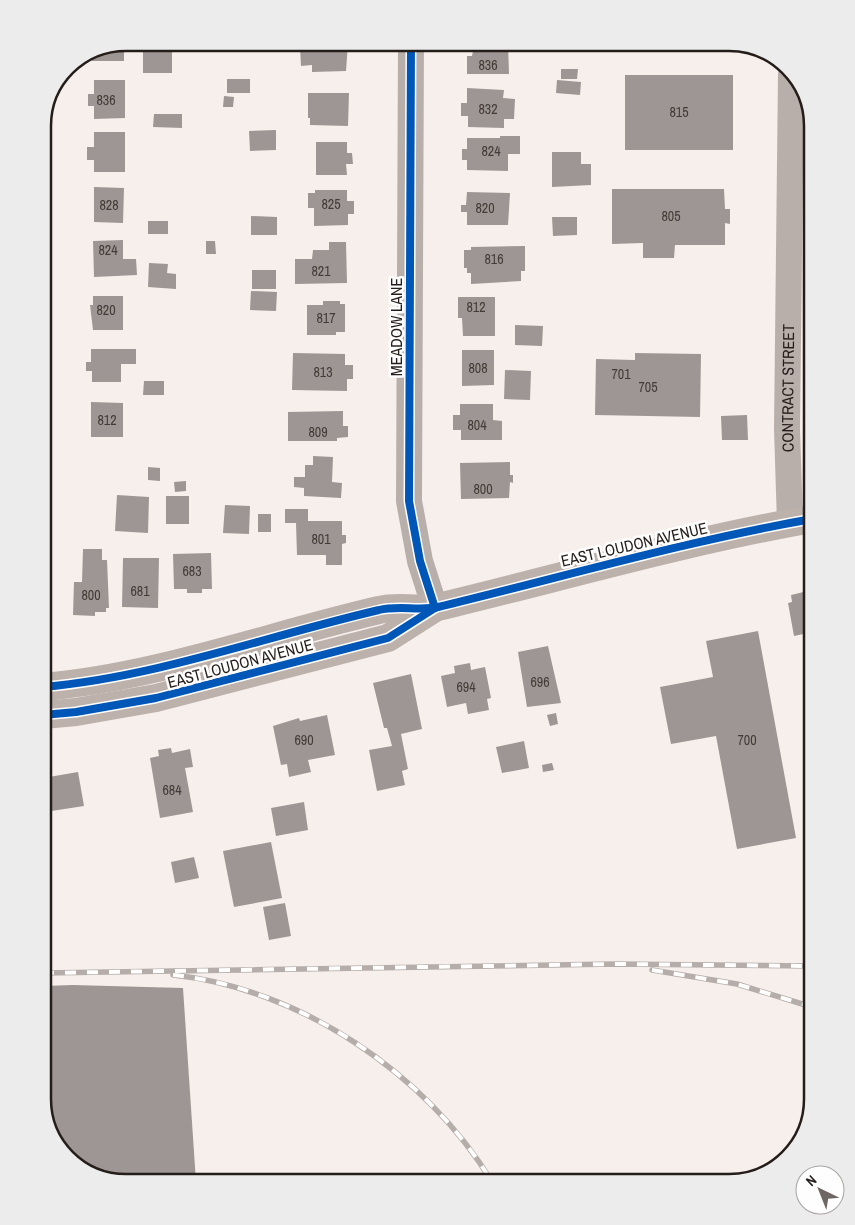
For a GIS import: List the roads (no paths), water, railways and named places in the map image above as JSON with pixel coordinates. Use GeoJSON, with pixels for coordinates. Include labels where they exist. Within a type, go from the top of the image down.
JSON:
{"type":"FeatureCollection","features":[{"type":"Feature","properties":{"kind":"main road","name":"EAST LOUDON AVENUE"},"geometry":{"type":"LineString","coordinates":[[51,686],[72,684],[154,668],[382,609],[435,608],[608,563],[801,521]]}},
{"type":"Feature","properties":{"kind":"main road","name":"EAST LOUDON AVENUE"},"geometry":{"type":"LineString","coordinates":[[51,714],[76,712],[156,698],[388,638],[435,608]]}},
{"type":"Feature","properties":{"kind":"street","name":"MEADOW LANE"},"geometry":{"type":"LineString","coordinates":[[411,51],[409,501],[420,561],[435,608]]}},
{"type":"Feature","properties":{"kind":"street","name":"CONTRACT STREET"},"geometry":{"type":"LineString","coordinates":[[791,85],[787,429],[801,521]]}},
{"type":"Feature","properties":{"kind":"railway"},"geometry":{"type":"LineString","coordinates":[[51,973],[615,964],[804,966]]}},
{"type":"Feature","properties":{"kind":"railway"},"geometry":{"type":"LineString","coordinates":[[652,970],[737,984],[804,1005]]}},
{"type":"Feature","properties":{"kind":"railway"},"geometry":{"type":"LineString","coordinates":[[173,975],[220,983],[267,998],[312,1018],[355,1043],[396,1072],[432,1106],[465,1143],[486,1174]]}}]}
